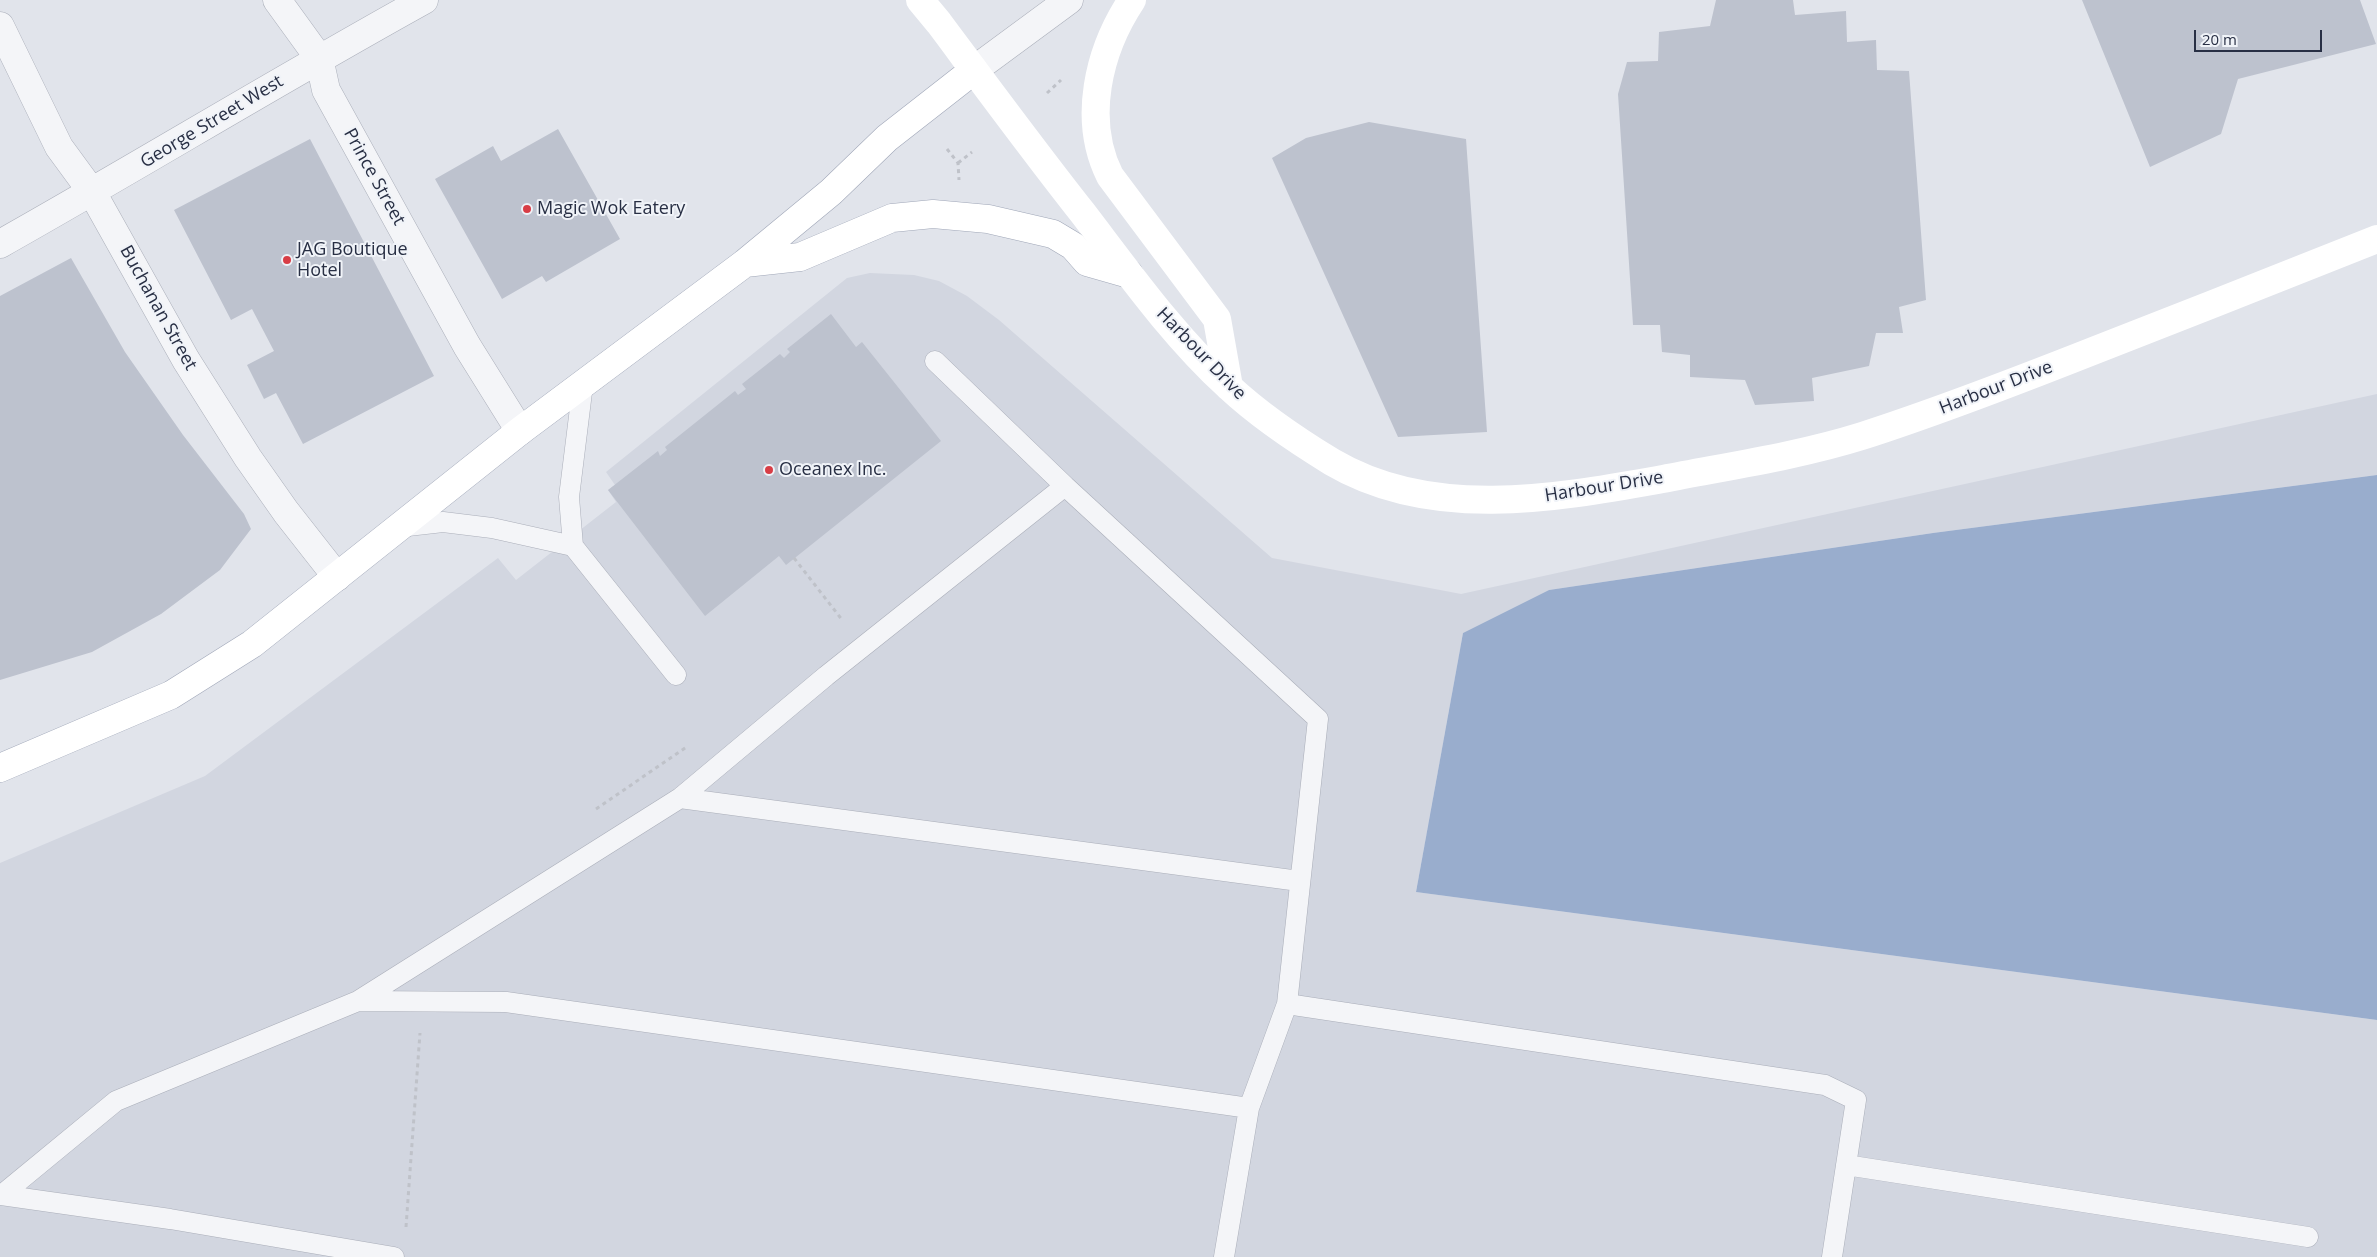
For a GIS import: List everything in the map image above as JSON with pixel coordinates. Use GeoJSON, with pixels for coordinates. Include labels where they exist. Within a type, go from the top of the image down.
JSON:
{"type":"FeatureCollection","features":[{"type":"Feature","properties":{"kind":"main road","name":"Harbour Drive"},"geometry":{"type":"LineString","coordinates":[[920,0],[1129,274],[1176,330],[1229,387],[1277,427],[1329,460],[1383,484],[1434,496],[1487,501],[1546,497],[1607,489],[1708,470],[1859,437],[1998,389],[2377,239]]}},
{"type":"Feature","properties":{"kind":"main road"},"geometry":{"type":"LineString","coordinates":[[1132,0],[1123,13],[1109,45],[1099,80],[1095,105],[1095,124],[1101,158],[1110,176],[1217,319],[1229,387]]}},
{"type":"Feature","properties":{"kind":"main road"},"geometry":{"type":"LineString","coordinates":[[0,768],[171,695],[252,644],[520,431],[745,263],[831,192],[887,138],[974,70]]}},
{"type":"Feature","properties":{"kind":"main road"},"geometry":{"type":"LineString","coordinates":[[745,263],[800,256],[892,218],[933,214],[988,219],[1053,234],[1073,246],[1087,262],[1129,274]]}},
{"type":"Feature","properties":{"kind":"street","name":"Prince Street"},"geometry":{"type":"LineString","coordinates":[[277,0],[319,58],[326,90],[467,346],[520,431]]}},
{"type":"Feature","properties":{"kind":"street","name":"George Street West"},"geometry":{"type":"LineString","coordinates":[[0,244],[319,58],[424,0]]}},
{"type":"Feature","properties":{"kind":"street"},"geometry":{"type":"LineString","coordinates":[[974,70],[1069,0]]}},
{"type":"Feature","properties":{"kind":"street","name":"Buchanan Street"},"geometry":{"type":"LineString","coordinates":[[0,26],[59,147],[92,192],[186,360],[238,442],[286,512],[337,577]]}},
{"type":"Feature","properties":{"kind":"lane"},"geometry":{"type":"LineString","coordinates":[[935,361],[1065,486],[1318,719],[1287,1004],[1249,1108],[1224,1257]]}},
{"type":"Feature","properties":{"kind":"lane"},"geometry":{"type":"LineString","coordinates":[[583,384],[569,497],[573,546],[676,675]]}},
{"type":"Feature","properties":{"kind":"lane"},"geometry":{"type":"LineString","coordinates":[[1,1195],[116,1101],[358,1001],[680,798],[826,676],[1065,486]]}},
{"type":"Feature","properties":{"kind":"lane"},"geometry":{"type":"LineString","coordinates":[[399,527],[442,522],[492,528],[573,546]]}},
{"type":"Feature","properties":{"kind":"lane"},"geometry":{"type":"LineString","coordinates":[[680,798],[1300,882]]}},
{"type":"Feature","properties":{"kind":"lane"},"geometry":{"type":"LineString","coordinates":[[358,1001],[506,1002],[1249,1108]]}},
{"type":"Feature","properties":{"kind":"lane"},"geometry":{"type":"LineString","coordinates":[[1287,1004],[1825,1085],[1856,1100],[1832,1257]]}},
{"type":"Feature","properties":{"kind":"lane"},"geometry":{"type":"LineString","coordinates":[[1846,1165],[2308,1237]]}},
{"type":"Feature","properties":{"kind":"lane"},"geometry":{"type":"LineString","coordinates":[[1,1195],[170,1219],[394,1257]]}},
{"type":"Feature","properties":{"kind":"path"},"geometry":{"type":"LineString","coordinates":[[1047,93],[1062,78]]}},
{"type":"Feature","properties":{"kind":"path"},"geometry":{"type":"LineString","coordinates":[[947,149],[958,163],[959,184]]}},
{"type":"Feature","properties":{"kind":"path"},"geometry":{"type":"LineString","coordinates":[[958,163],[972,152]]}},
{"type":"Feature","properties":{"kind":"shaded area"},"geometry":{"type":"Polygon","coordinates":[[[870,273],[914,275],[939,281],[967,296],[999,320],[1272,558],[1461,594],[2377,394],[2377,475],[1933,533],[1549,590],[1463,633],[1416,892],[2377,1020],[2377,1257],[0,1257],[0,863],[205,776],[498,558],[516,580],[616,502],[608,490],[615,485],[606,472],[847,278],[870,273]]]}},
{"type":"Feature","properties":{"kind":"water"},"geometry":{"type":"Polygon","coordinates":[[[2377,475],[2377,1020],[1416,892],[1463,633],[1549,590],[1933,533],[2377,475]]]}},
{"type":"Feature","properties":{"kind":"building"},"geometry":{"type":"Polygon","coordinates":[[[1716,0],[1793,0],[1795,15],[1846,11],[1847,42],[1876,40],[1877,70],[1909,71],[1926,300],[1899,307],[1903,333],[1876,333],[1869,366],[1812,378],[1814,401],[1755,405],[1745,380],[1690,377],[1690,355],[1662,352],[1660,325],[1633,325],[1618,94],[1627,62],[1658,61],[1659,32],[1710,26],[1716,0]]]}},
{"type":"Feature","properties":{"kind":"building"},"geometry":{"type":"Polygon","coordinates":[[[2082,0],[2360,0],[2376,44],[2238,79],[2221,134],[2150,167],[2082,0]]]}},
{"type":"Feature","properties":{"kind":"building"},"geometry":{"type":"Polygon","coordinates":[[[1369,122],[1466,139],[1487,432],[1398,437],[1272,158],[1306,138],[1369,122]]]}},
{"type":"Feature","properties":{"kind":"building","name":"Magic Wok Eatery"},"geometry":{"type":"Polygon","coordinates":[[[558,129],[620,239],[546,282],[542,276],[502,299],[435,179],[493,146],[501,161],[558,129]]]}},
{"type":"Feature","properties":{"kind":"building","name":"JAG Boutique Hotel"},"geometry":{"type":"Polygon","coordinates":[[[310,139],[434,376],[303,444],[276,393],[264,399],[247,365],[274,351],[252,309],[231,320],[174,210],[310,139]]]}},
{"type":"Feature","properties":{"kind":"building"},"geometry":{"type":"Polygon","coordinates":[[[71,258],[125,352],[183,435],[244,514],[251,529],[220,570],[161,614],[92,652],[0,680],[0,296],[71,258]]]}},
{"type":"Feature","properties":{"kind":"building","name":"Oceanex Inc."},"geometry":{"type":"Polygon","coordinates":[[[831,314],[856,347],[862,342],[941,441],[786,565],[779,556],[705,616],[608,490],[658,451],[660,456],[667,450],[665,447],[735,391],[738,395],[746,389],[742,384],[780,354],[784,358],[790,352],[787,349],[831,314]]]}},
{"type":"Feature","properties":{"kind":"place","name":"Magic Wok Eatery"},"geometry":{"type":"Point","coordinates":[527,209]}},
{"type":"Feature","properties":{"kind":"place","name":"JAG Boutique Hotel"},"geometry":{"type":"Point","coordinates":[287,260]}},
{"type":"Feature","properties":{"kind":"place","name":"Oceanex Inc."},"geometry":{"type":"Point","coordinates":[769,470]}}]}
